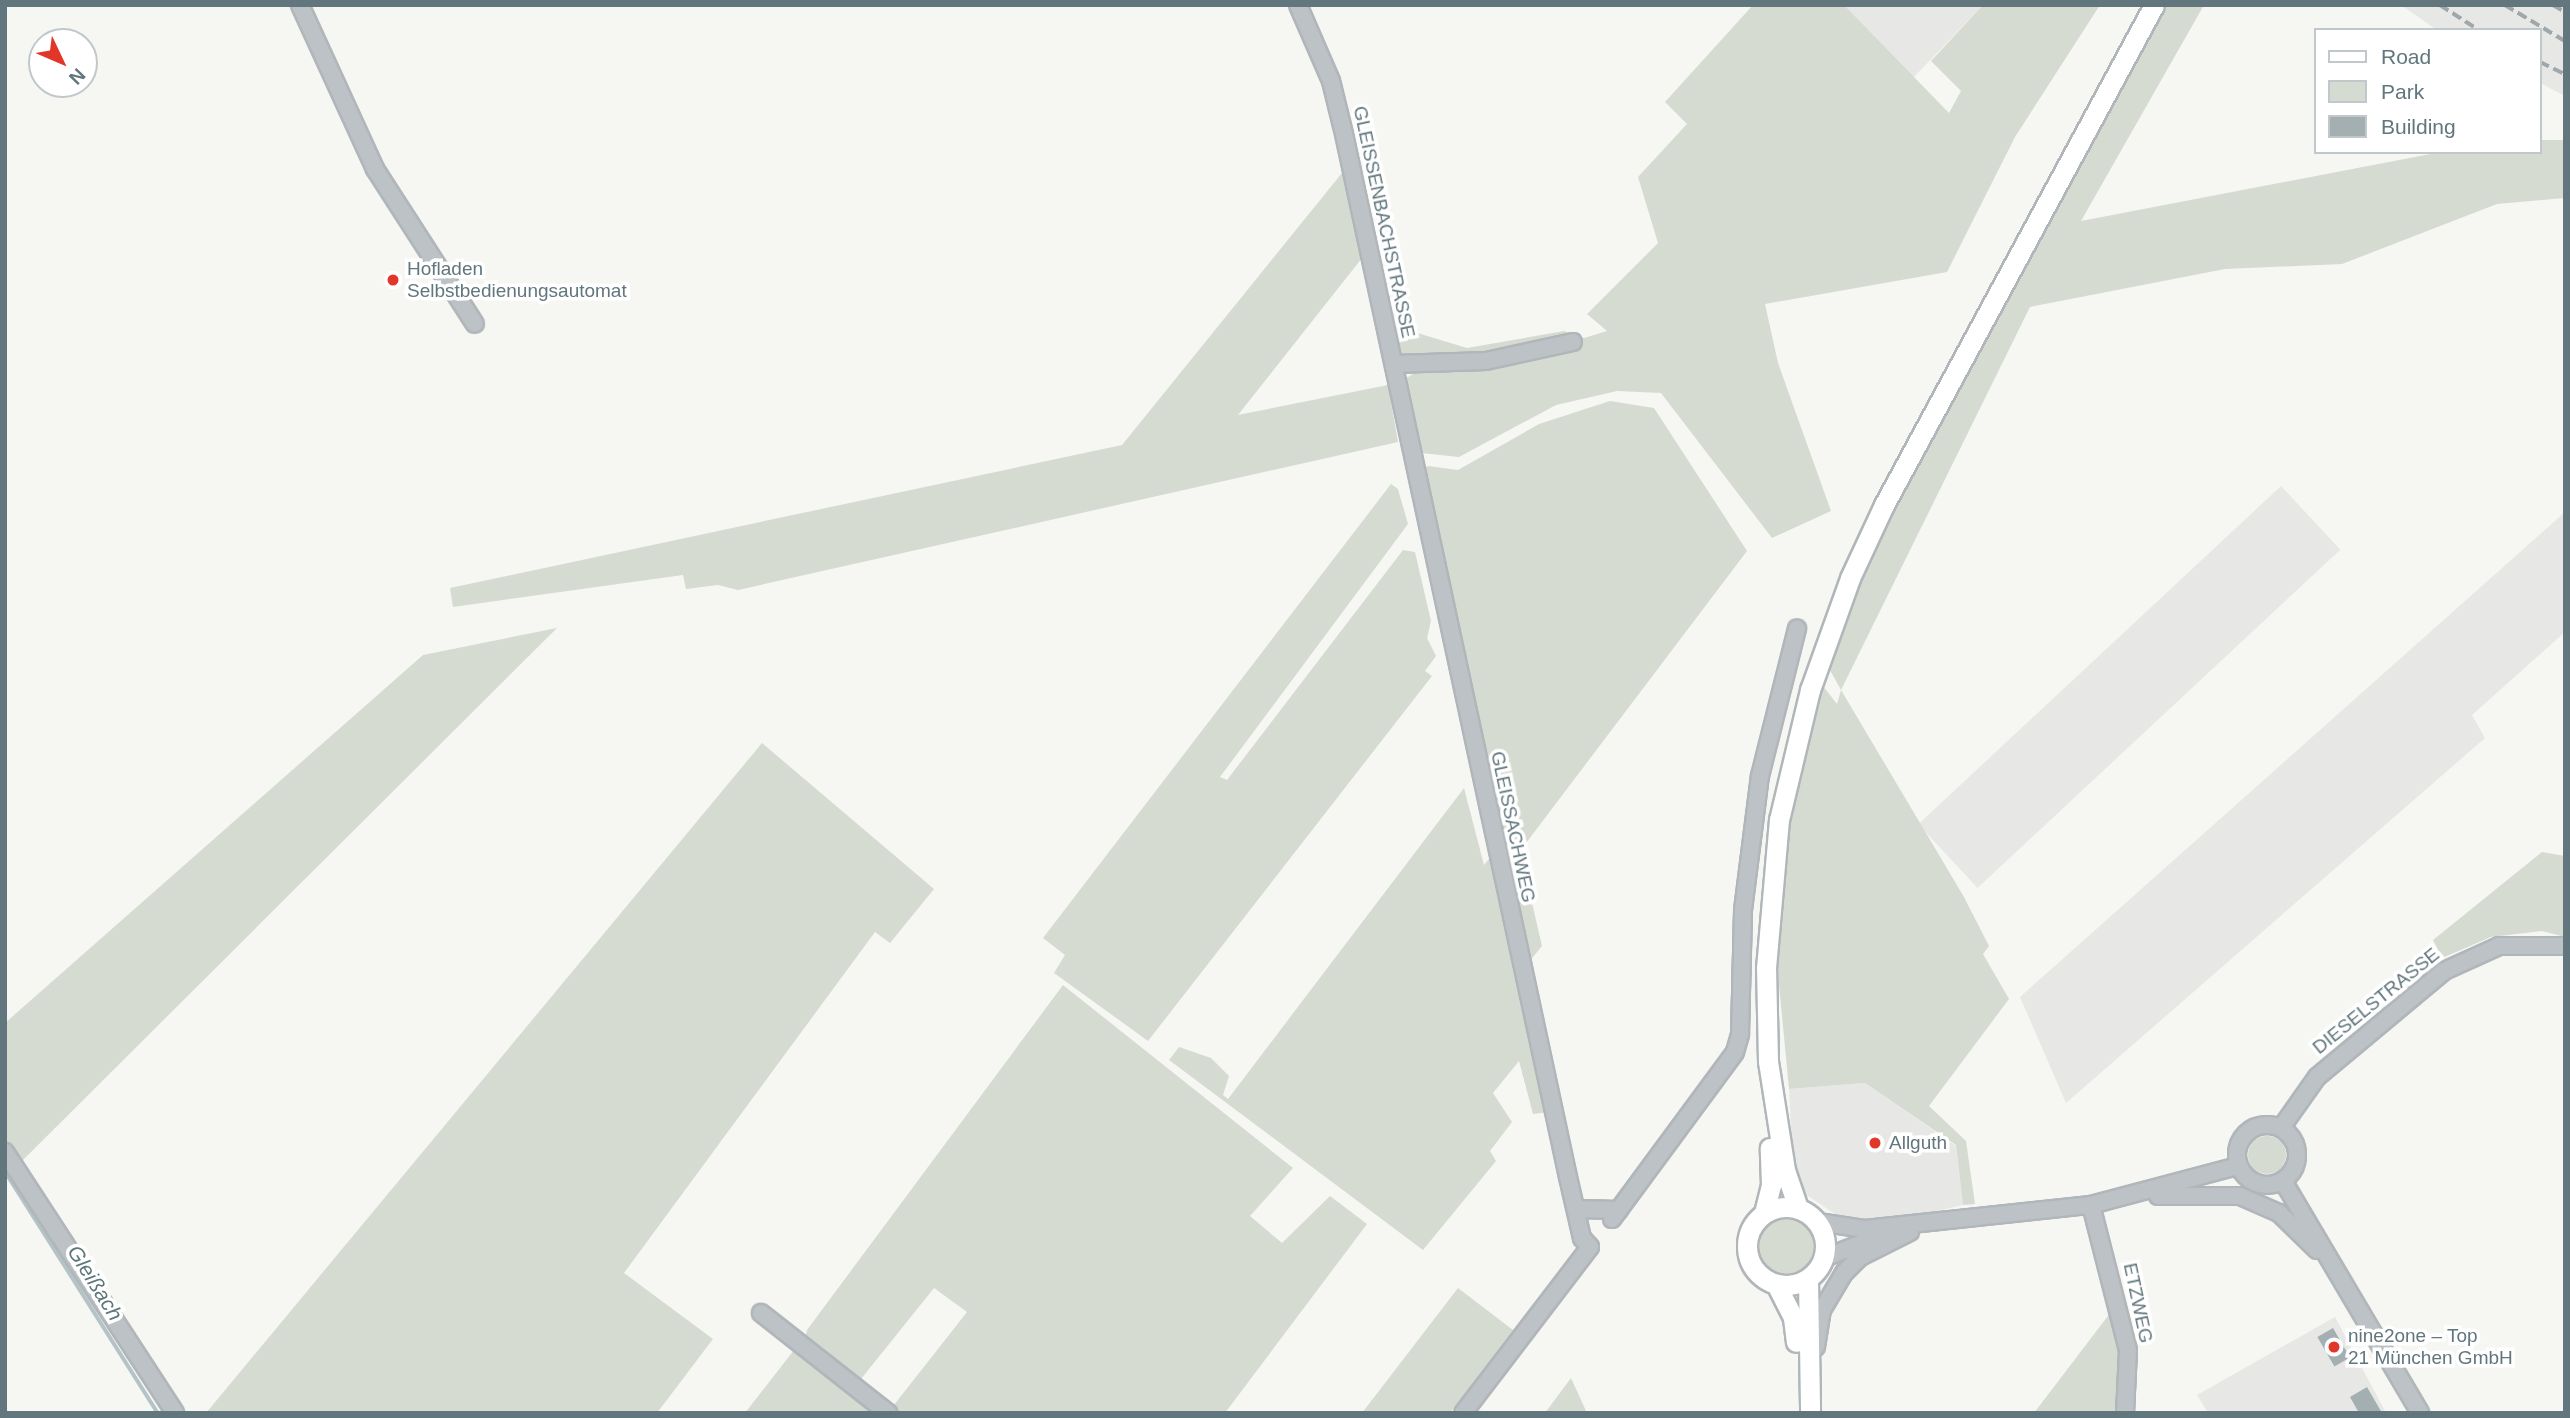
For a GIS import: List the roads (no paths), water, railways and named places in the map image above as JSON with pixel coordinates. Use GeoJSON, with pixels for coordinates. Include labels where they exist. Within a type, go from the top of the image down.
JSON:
{"type":"FeatureCollection","features":[{"type":"Feature","properties":{"kind":"main road"},"geometry":{"type":"LineString","coordinates":[[1810,1413],[1808,1279],[1824,1258],[1818,1222],[1798,1208],[1785,1170],[1768,1060],[1766,968],[1774,858],[1810,690],[1827,637],[1884,505],[2154,5]]}},
{"type":"Feature","properties":{"kind":"main road"},"geometry":{"type":"LineString","coordinates":[[1768,1060],[1764,1073],[1771,1185],[1764,1213],[1751,1231],[1747,1253],[1763,1278],[1776,1284],[1808,1279]]}},
{"type":"Feature","properties":{"kind":"main road"},"geometry":{"type":"LineString","coordinates":[[1764,1213],[1798,1208]]}},
{"type":"Feature","properties":{"kind":"main road"},"geometry":{"type":"LineString","coordinates":[[1776,1284],[1793,1318],[1810,1383]]}},
{"type":"Feature","properties":{"kind":"street"},"geometry":{"type":"LineString","coordinates":[[300,5],[369,159],[475,324]]}},
{"type":"Feature","properties":{"kind":"street","name":"GLEISSENBACHSTRASSE"},"geometry":{"type":"LineString","coordinates":[[1298,5],[1331,81],[1394,364],[1410,453]]}},
{"type":"Feature","properties":{"kind":"street"},"geometry":{"type":"LineString","coordinates":[[1394,364],[1486,361],[1573,342]]}},
{"type":"Feature","properties":{"kind":"street","name":"GLEISSACHWEG"},"geometry":{"type":"LineString","coordinates":[[1410,453],[1582,1238],[1590,1247],[1463,1413]]}},
{"type":"Feature","properties":{"kind":"street"},"geometry":{"type":"LineString","coordinates":[[1577,1209],[1616,1214],[1735,1052],[1740,1034],[1743,910],[1760,776],[1797,629]]}},
{"type":"Feature","properties":{"kind":"street","name":"DIESELSTRASSE"},"geometry":{"type":"LineString","coordinates":[[2281,1129],[2317,1077],[2444,971],[2499,946],[2565,946]]}},
{"type":"Feature","properties":{"kind":"street"},"geometry":{"type":"LineString","coordinates":[[2263,1125],[2281,1129],[2294,1141],[2297,1159],[2283,1181],[2257,1184],[2238,1166],[2238,1148],[2247,1132],[2263,1125]]}},
{"type":"Feature","properties":{"kind":"street"},"geometry":{"type":"LineString","coordinates":[[5,1152],[175,1413]]}},
{"type":"Feature","properties":{"kind":"street"},"geometry":{"type":"LineString","coordinates":[[1818,1222],[1864,1229],[2091,1205],[2129,1198],[2238,1166]]}},
{"type":"Feature","properties":{"kind":"street"},"geometry":{"type":"LineString","coordinates":[[2283,1181],[2420,1413]]}},
{"type":"Feature","properties":{"kind":"street"},"geometry":{"type":"LineString","coordinates":[[2129,1198],[2221,1194],[2260,1203],[2288,1220],[2340,1274]]}},
{"type":"Feature","properties":{"kind":"street","name":"ETZWEG"},"geometry":{"type":"LineString","coordinates":[[2091,1205],[2128,1350],[2125,1413]]}},
{"type":"Feature","properties":{"kind":"street"},"geometry":{"type":"LineString","coordinates":[[1824,1258],[1876,1236],[1992,1216]]}},
{"type":"Feature","properties":{"kind":"street"},"geometry":{"type":"LineString","coordinates":[[1810,1383],[1822,1310],[1831,1290],[1860,1257],[1910,1232]]}},
{"type":"Feature","properties":{"kind":"street"},"geometry":{"type":"LineString","coordinates":[[761,1313],[888,1413]]}},
{"type":"Feature","properties":{"kind":"waterway","name":"Gleißach"},"geometry":{"type":"LineString","coordinates":[[5,1171],[158,1413]]}},
{"type":"Feature","properties":{"kind":"railway"},"geometry":{"type":"LineString","coordinates":[[2440,5],[2476,28]]}},
{"type":"Feature","properties":{"kind":"railway"},"geometry":{"type":"LineString","coordinates":[[2505,5],[2565,41]]}},
{"type":"Feature","properties":{"kind":"railway"},"geometry":{"type":"LineString","coordinates":[[2553,5],[2565,12]]}},
{"type":"Feature","properties":{"kind":"railway"},"geometry":{"type":"LineString","coordinates":[[2542,63],[2565,74]]}},
{"type":"Feature","properties":{"kind":"place","name":"Hofladen Selbstbedienungsautomat"},"geometry":{"type":"Point","coordinates":[393,280]}},
{"type":"Feature","properties":{"kind":"place","name":"Allguth"},"geometry":{"type":"Point","coordinates":[1875,1143]}},
{"type":"Feature","properties":{"kind":"place","name":"nine2one – Top 21 München GmbH"},"geometry":{"type":"Point","coordinates":[2334,1347]}}]}
